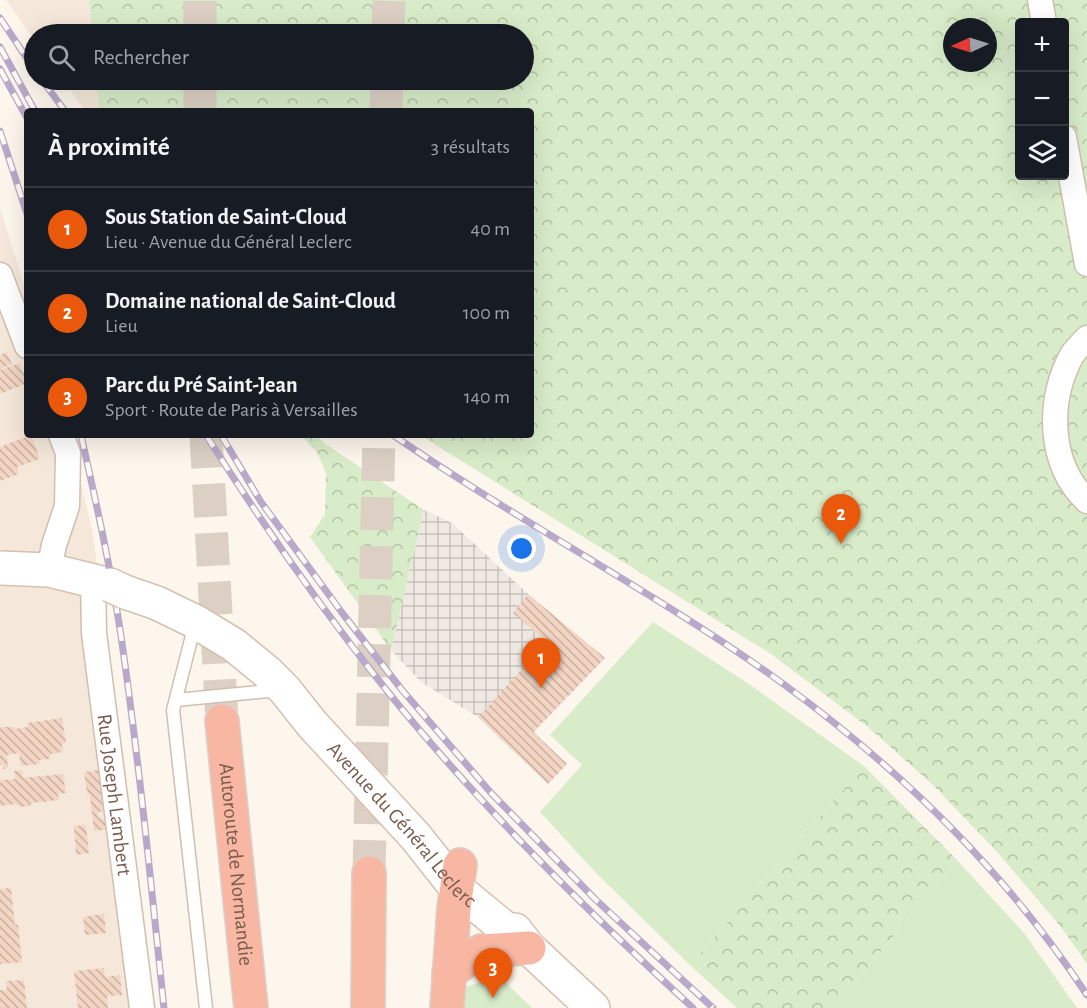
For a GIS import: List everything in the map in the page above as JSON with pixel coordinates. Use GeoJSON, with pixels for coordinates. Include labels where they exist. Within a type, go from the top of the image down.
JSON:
{"type":"FeatureCollection","features":[{"type":"Feature","properties":{"kind":"highway","name":"Autoroute de Normandie"},"geometry":{"type":"LineString","coordinates":[[222,721],[251,1008]]}},
{"type":"Feature","properties":{"kind":"highway"},"geometry":{"type":"LineString","coordinates":[[369,873],[369,1008]]}},
{"type":"Feature","properties":{"kind":"highway"},"geometry":{"type":"LineString","coordinates":[[447,1008],[459,877]]}},
{"type":"Feature","properties":{"kind":"highway"},"geometry":{"type":"LineString","coordinates":[[449,974],[481,951],[529,948]]}},
{"type":"Feature","properties":{"kind":"main road","name":"Avenue du Général Leclerc"},"geometry":{"type":"LineString","coordinates":[[0,568],[49,570],[109,586],[157,603],[196,622],[234,645],[259,664],[285,690],[312,724],[416,837],[593,1008]]}},
{"type":"Feature","properties":{"kind":"main road","name":"Avenue du Général Leclerc"},"geometry":{"type":"LineString","coordinates":[[285,690],[323,711],[428,826],[459,877]]}},
{"type":"Feature","properties":{"kind":"street"},"geometry":{"type":"LineString","coordinates":[[1040,0],[1043,18]]}},
{"type":"Feature","properties":{"kind":"street"},"geometry":{"type":"LineString","coordinates":[[1069,160],[1087,264]]}},
{"type":"Feature","properties":{"kind":"street"},"geometry":{"type":"LineString","coordinates":[[0,275],[24,338]]}},
{"type":"Feature","properties":{"kind":"street"},"geometry":{"type":"LineString","coordinates":[[1087,338],[1073,354],[1058,390],[1054,413],[1055,436],[1064,467],[1080,495],[1087,501]]}},
{"type":"Feature","properties":{"kind":"street"},"geometry":{"type":"LineString","coordinates":[[49,570],[54,545],[67,506],[68,453],[62,438]]}},
{"type":"Feature","properties":{"kind":"street","name":"Rue Joseph Lambert"},"geometry":{"type":"LineString","coordinates":[[109,586],[94,633],[142,1008]]}},
{"type":"Feature","properties":{"kind":"lane"},"geometry":{"type":"LineString","coordinates":[[196,622],[173,710],[206,1008]]}},
{"type":"Feature","properties":{"kind":"lane"},"geometry":{"type":"LineString","coordinates":[[176,700],[285,690]]}},
{"type":"Feature","properties":{"kind":"shaded area"},"geometry":{"type":"Polygon","coordinates":[[[6,0],[89,0],[91,24],[24,26],[6,0]]]}},
{"type":"Feature","properties":{"kind":"shaded area"},"geometry":{"type":"Polygon","coordinates":[[[70,90],[97,90],[99,108],[83,108],[70,90]]]}},
{"type":"Feature","properties":{"kind":"shaded area"},"geometry":{"type":"Polygon","coordinates":[[[0,208],[24,284],[24,438],[70,438],[92,529],[106,630],[147,1008],[0,1008],[0,208]]]}},
{"type":"Feature","properties":{"kind":"shaded area"},"geometry":{"type":"Polygon","coordinates":[[[424,510],[452,523],[528,594],[605,658],[534,732],[567,764],[548,784],[478,717],[421,682],[391,650],[424,510]]]}},
{"type":"Feature","properties":{"kind":"green space"},"geometry":{"type":"Polygon","coordinates":[[[89,0],[1087,0],[1087,964],[1061,927],[997,852],[933,785],[869,728],[771,654],[425,438],[534,438],[534,108],[99,108],[97,90],[534,90],[534,24],[91,24],[89,0]]]}},
{"type":"Feature","properties":{"kind":"green space"},"geometry":{"type":"Polygon","coordinates":[[[304,438],[319,438],[424,510],[391,650],[310,537],[325,514],[326,474],[318,454],[304,438]]]}},
{"type":"Feature","properties":{"kind":"green space"},"geometry":{"type":"Polygon","coordinates":[[[653,622],[746,682],[864,766],[690,965],[597,874],[540,812],[582,765],[550,735],[653,622]]]}},
{"type":"Feature","properties":{"kind":"green space"},"geometry":{"type":"Polygon","coordinates":[[[864,766],[957,860],[834,1008],[737,1008],[690,965],[864,766]]]}},
{"type":"Feature","properties":{"kind":"green space"},"geometry":{"type":"Polygon","coordinates":[[[957,860],[1024,933],[1077,1008],[834,1008],[957,860]]]}},
{"type":"Feature","properties":{"kind":"green space"},"geometry":{"type":"Polygon","coordinates":[[[499,976],[532,1008],[465,1008],[466,987],[499,976]]]}},
{"type":"Feature","properties":{"kind":"building"},"geometry":{"type":"Polygon","coordinates":[[[7,352],[12,364],[0,369],[0,355],[7,352]]]}},
{"type":"Feature","properties":{"kind":"building"},"geometry":{"type":"Polygon","coordinates":[[[20,363],[24,374],[24,384],[0,394],[0,370],[20,363]]]}},
{"type":"Feature","properties":{"kind":"building"},"geometry":{"type":"Polygon","coordinates":[[[24,438],[32,438],[40,459],[17,467],[19,474],[0,481],[0,447],[24,438]]]}},
{"type":"Feature","properties":{"kind":"building"},"geometry":{"type":"Polygon","coordinates":[[[528,594],[605,658],[533,732],[567,764],[548,784],[478,717],[547,642],[513,613],[528,594]]]}},
{"type":"Feature","properties":{"kind":"building"},"geometry":{"type":"Polygon","coordinates":[[[62,718],[66,743],[62,744],[63,752],[50,754],[50,759],[39,760],[40,764],[21,766],[19,753],[7,755],[8,768],[3,769],[3,765],[0,765],[0,727],[15,727],[15,729],[28,727],[27,723],[62,718]]]}},
{"type":"Feature","properties":{"kind":"building"},"geometry":{"type":"Polygon","coordinates":[[[105,769],[110,810],[98,812],[99,817],[104,820],[111,819],[112,829],[94,831],[90,796],[87,793],[84,772],[105,769]]]}},
{"type":"Feature","properties":{"kind":"building"},"geometry":{"type":"Polygon","coordinates":[[[22,770],[23,778],[63,774],[66,793],[58,794],[59,800],[32,803],[30,806],[19,807],[16,804],[0,806],[0,780],[15,779],[14,771],[22,770]]]}},
{"type":"Feature","properties":{"kind":"building"},"geometry":{"type":"Polygon","coordinates":[[[86,825],[89,853],[76,855],[74,826],[86,825]]]}},
{"type":"Feature","properties":{"kind":"building"},"geometry":{"type":"Polygon","coordinates":[[[11,888],[22,962],[0,964],[0,889],[11,888]]]}},
{"type":"Feature","properties":{"kind":"building"},"geometry":{"type":"Polygon","coordinates":[[[104,914],[106,933],[85,935],[83,917],[104,914]]]}},
{"type":"Feature","properties":{"kind":"building"},"geometry":{"type":"Polygon","coordinates":[[[104,968],[105,977],[120,975],[122,995],[107,996],[108,1008],[78,1008],[74,971],[104,968]]]}},
{"type":"Feature","properties":{"kind":"building"},"geometry":{"type":"Polygon","coordinates":[[[24,980],[27,1008],[0,1008],[0,990],[7,990],[6,981],[24,980]]]}},
{"type":"Feature","properties":{"kind":"tunnel"},"geometry":{"type":"LineString","coordinates":[[200,0],[200,24]]}},
{"type":"Feature","properties":{"kind":"tunnel"},"geometry":{"type":"LineString","coordinates":[[388,24],[389,0]]}},
{"type":"Feature","properties":{"kind":"tunnel"},"geometry":{"type":"LineString","coordinates":[[200,90],[200,108]]}},
{"type":"Feature","properties":{"kind":"tunnel"},"geometry":{"type":"LineString","coordinates":[[386,108],[387,90]]}},
{"type":"Feature","properties":{"kind":"tunnel"},"geometry":{"type":"LineString","coordinates":[[206,438],[222,721]]}},
{"type":"Feature","properties":{"kind":"tunnel"},"geometry":{"type":"LineString","coordinates":[[369,873],[379,438]]}},
{"type":"Feature","properties":{"kind":"railway"},"geometry":{"type":"LineString","coordinates":[[0,18],[24,54]]}},
{"type":"Feature","properties":{"kind":"railway"},"geometry":{"type":"LineString","coordinates":[[0,47],[33,108]]}},
{"type":"Feature","properties":{"kind":"railway"},"geometry":{"type":"LineString","coordinates":[[0,69],[24,113]]}},
{"type":"Feature","properties":{"kind":"railway"},"geometry":{"type":"LineString","coordinates":[[49,90],[63,108]]}},
{"type":"Feature","properties":{"kind":"railway"},"geometry":{"type":"LineString","coordinates":[[0,131],[24,205]]}},
{"type":"Feature","properties":{"kind":"railway"},"geometry":{"type":"LineString","coordinates":[[82,438],[98,510],[121,636],[139,776],[164,1008]]}},
{"type":"Feature","properties":{"kind":"railway"},"geometry":{"type":"LineString","coordinates":[[208,438],[314,595],[360,657],[420,730],[532,854],[693,1008]]}},
{"type":"Feature","properties":{"kind":"railway"},"geometry":{"type":"LineString","coordinates":[[223,438],[261,502],[402,690],[492,794],[596,900],[713,1008]]}},
{"type":"Feature","properties":{"kind":"railway"},"geometry":{"type":"LineString","coordinates":[[398,438],[489,498],[735,650],[826,716],[909,787],[986,865],[1022,906],[1087,995]]}},
{"type":"Feature","properties":{"kind":"place","name":"Domaine national de Saint-Cloud"},"geometry":{"type":"Point","coordinates":[841,544]}},
{"type":"Feature","properties":{"kind":"place","name":"Sous Station de Saint-Cloud"},"geometry":{"type":"Point","coordinates":[541,688]}},
{"type":"Feature","properties":{"kind":"place","name":"Parc du Pré Saint-Jean"},"geometry":{"type":"Point","coordinates":[493,998]}}]}
